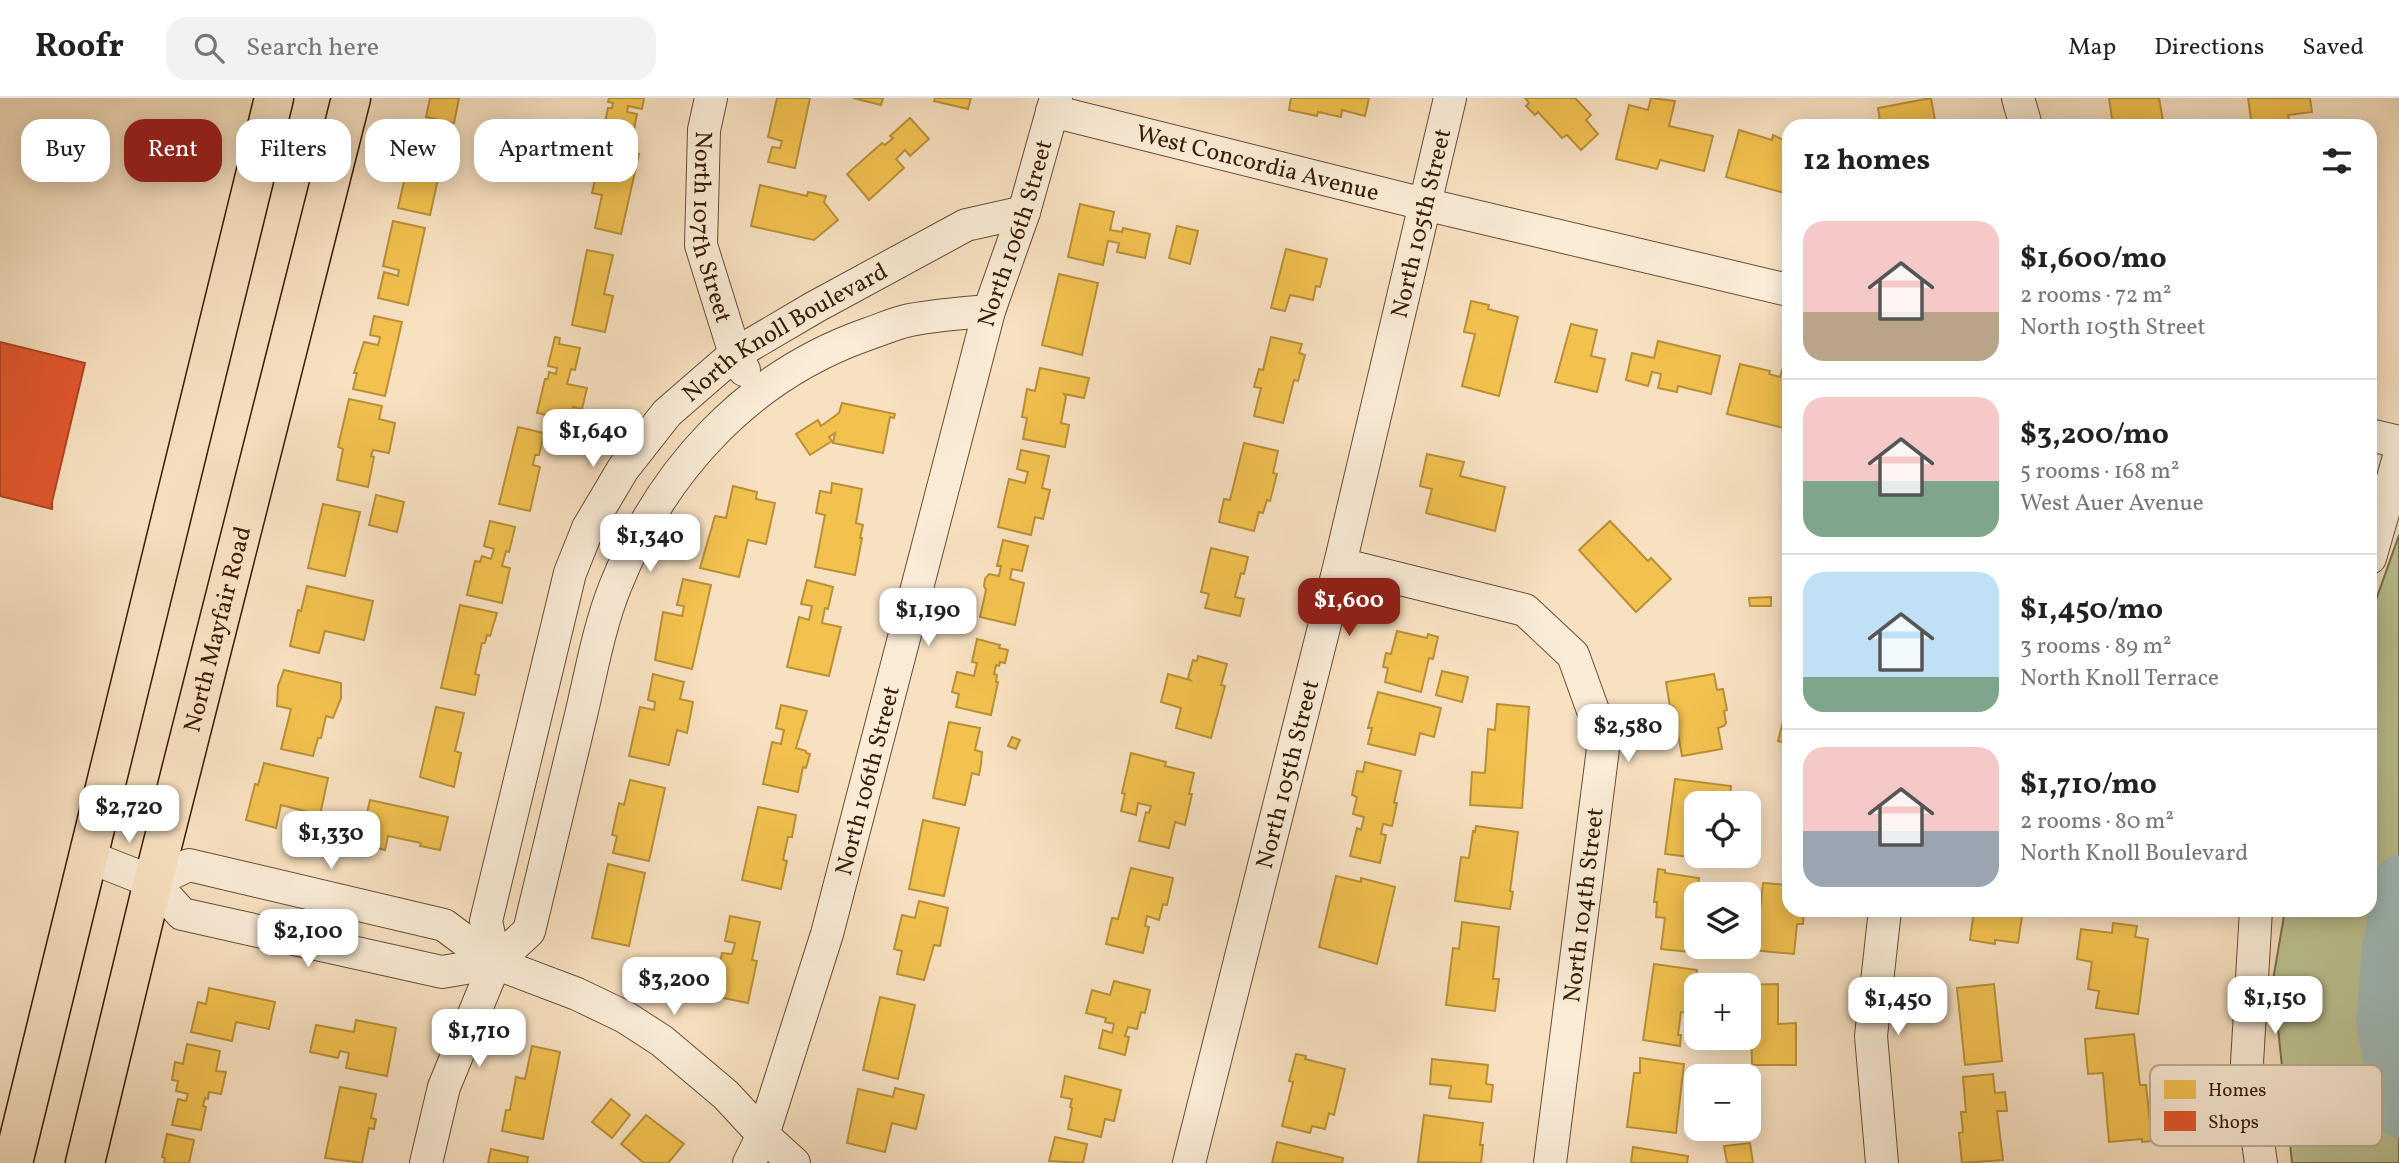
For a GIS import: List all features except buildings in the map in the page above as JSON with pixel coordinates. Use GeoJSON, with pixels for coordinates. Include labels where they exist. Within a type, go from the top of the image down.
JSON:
{"type":"FeatureCollection","features":[{"type":"Feature","properties":{"kind":"main road"},"geometry":{"type":"LineString","coordinates":[[13,1163],[274,98]]}},
{"type":"Feature","properties":{"kind":"main road","name":"North Mayfair Road"},"geometry":{"type":"LineString","coordinates":[[85,1163],[153,882],[351,98]]}},
{"type":"Feature","properties":{"kind":"street","name":"North 107th Street"},"geometry":{"type":"LineString","coordinates":[[711,98],[704,130],[701,245],[736,354],[755,393]]}},
{"type":"Feature","properties":{"kind":"street","name":"North 105th Street"},"geometry":{"type":"LineString","coordinates":[[1189,1163],[1340,564],[1450,98]]}},
{"type":"Feature","properties":{"kind":"street"},"geometry":{"type":"LineString","coordinates":[[2018,98],[2024,119]]}},
{"type":"Feature","properties":{"kind":"street","name":"West Concordia Avenue"},"geometry":{"type":"LineString","coordinates":[[1054,105],[1424,204],[1782,289]]}},
{"type":"Feature","properties":{"kind":"street","name":"North 106th Street"},"geometry":{"type":"LineString","coordinates":[[749,1163],[763,1135],[827,933],[989,311],[1024,212],[1054,105]]}},
{"type":"Feature","properties":{"kind":"street","name":"North Knoll Boulevard"},"geometry":{"type":"LineString","coordinates":[[495,963],[486,921],[556,626],[570,573],[588,528],[623,469],[667,413],[736,354],[815,307],[966,225],[1024,212]]}},
{"type":"Feature","properties":{"kind":"street","name":"North Knoll Boulevard"},"geometry":{"type":"LineString","coordinates":[[426,1163],[444,1087],[495,963],[529,932],[614,588],[630,554],[664,496],[699,447],[727,418],[755,393],[802,364],[849,341],[908,320],[989,311]]}},
{"type":"Feature","properties":{"kind":"street"},"geometry":{"type":"LineString","coordinates":[[2377,437],[2399,442]]}},
{"type":"Feature","properties":{"kind":"street"},"geometry":{"type":"LineString","coordinates":[[2377,534],[2399,457]]}},
{"type":"Feature","properties":{"kind":"street","name":"North 104th Street"},"geometry":{"type":"LineString","coordinates":[[1340,564],[1525,610],[1573,655],[1604,741],[1550,1163]]}},
{"type":"Feature","properties":{"kind":"street"},"geometry":{"type":"LineString","coordinates":[[87,856],[153,882],[182,914],[442,972],[495,963]]}},
{"type":"Feature","properties":{"kind":"street"},"geometry":{"type":"LineString","coordinates":[[153,882],[189,865],[444,925],[495,963],[578,994],[625,1017],[662,1041],[726,1095],[763,1135],[794,1163]]}},
{"type":"Feature","properties":{"kind":"street"},"geometry":{"type":"LineString","coordinates":[[1882,1163],[1871,1036],[1884,917]]}},
{"type":"Feature","properties":{"kind":"street"},"geometry":{"type":"LineString","coordinates":[[2247,1065],[2256,917]]}},
{"type":"Feature","properties":{"kind":"green space"},"geometry":{"type":"Polygon","coordinates":[[[2399,535],[2399,1163],[2292,1163],[2290,1146],[2382,1146],[2382,1065],[2282,1065],[2273,980],[2284,917],[2377,917],[2377,597],[2399,535]]]}},
{"type":"Feature","properties":{"kind":"waterway"},"geometry":{"type":"LineString","coordinates":[[2399,878],[2385,948],[2379,1023],[2399,1115]]}}]}
